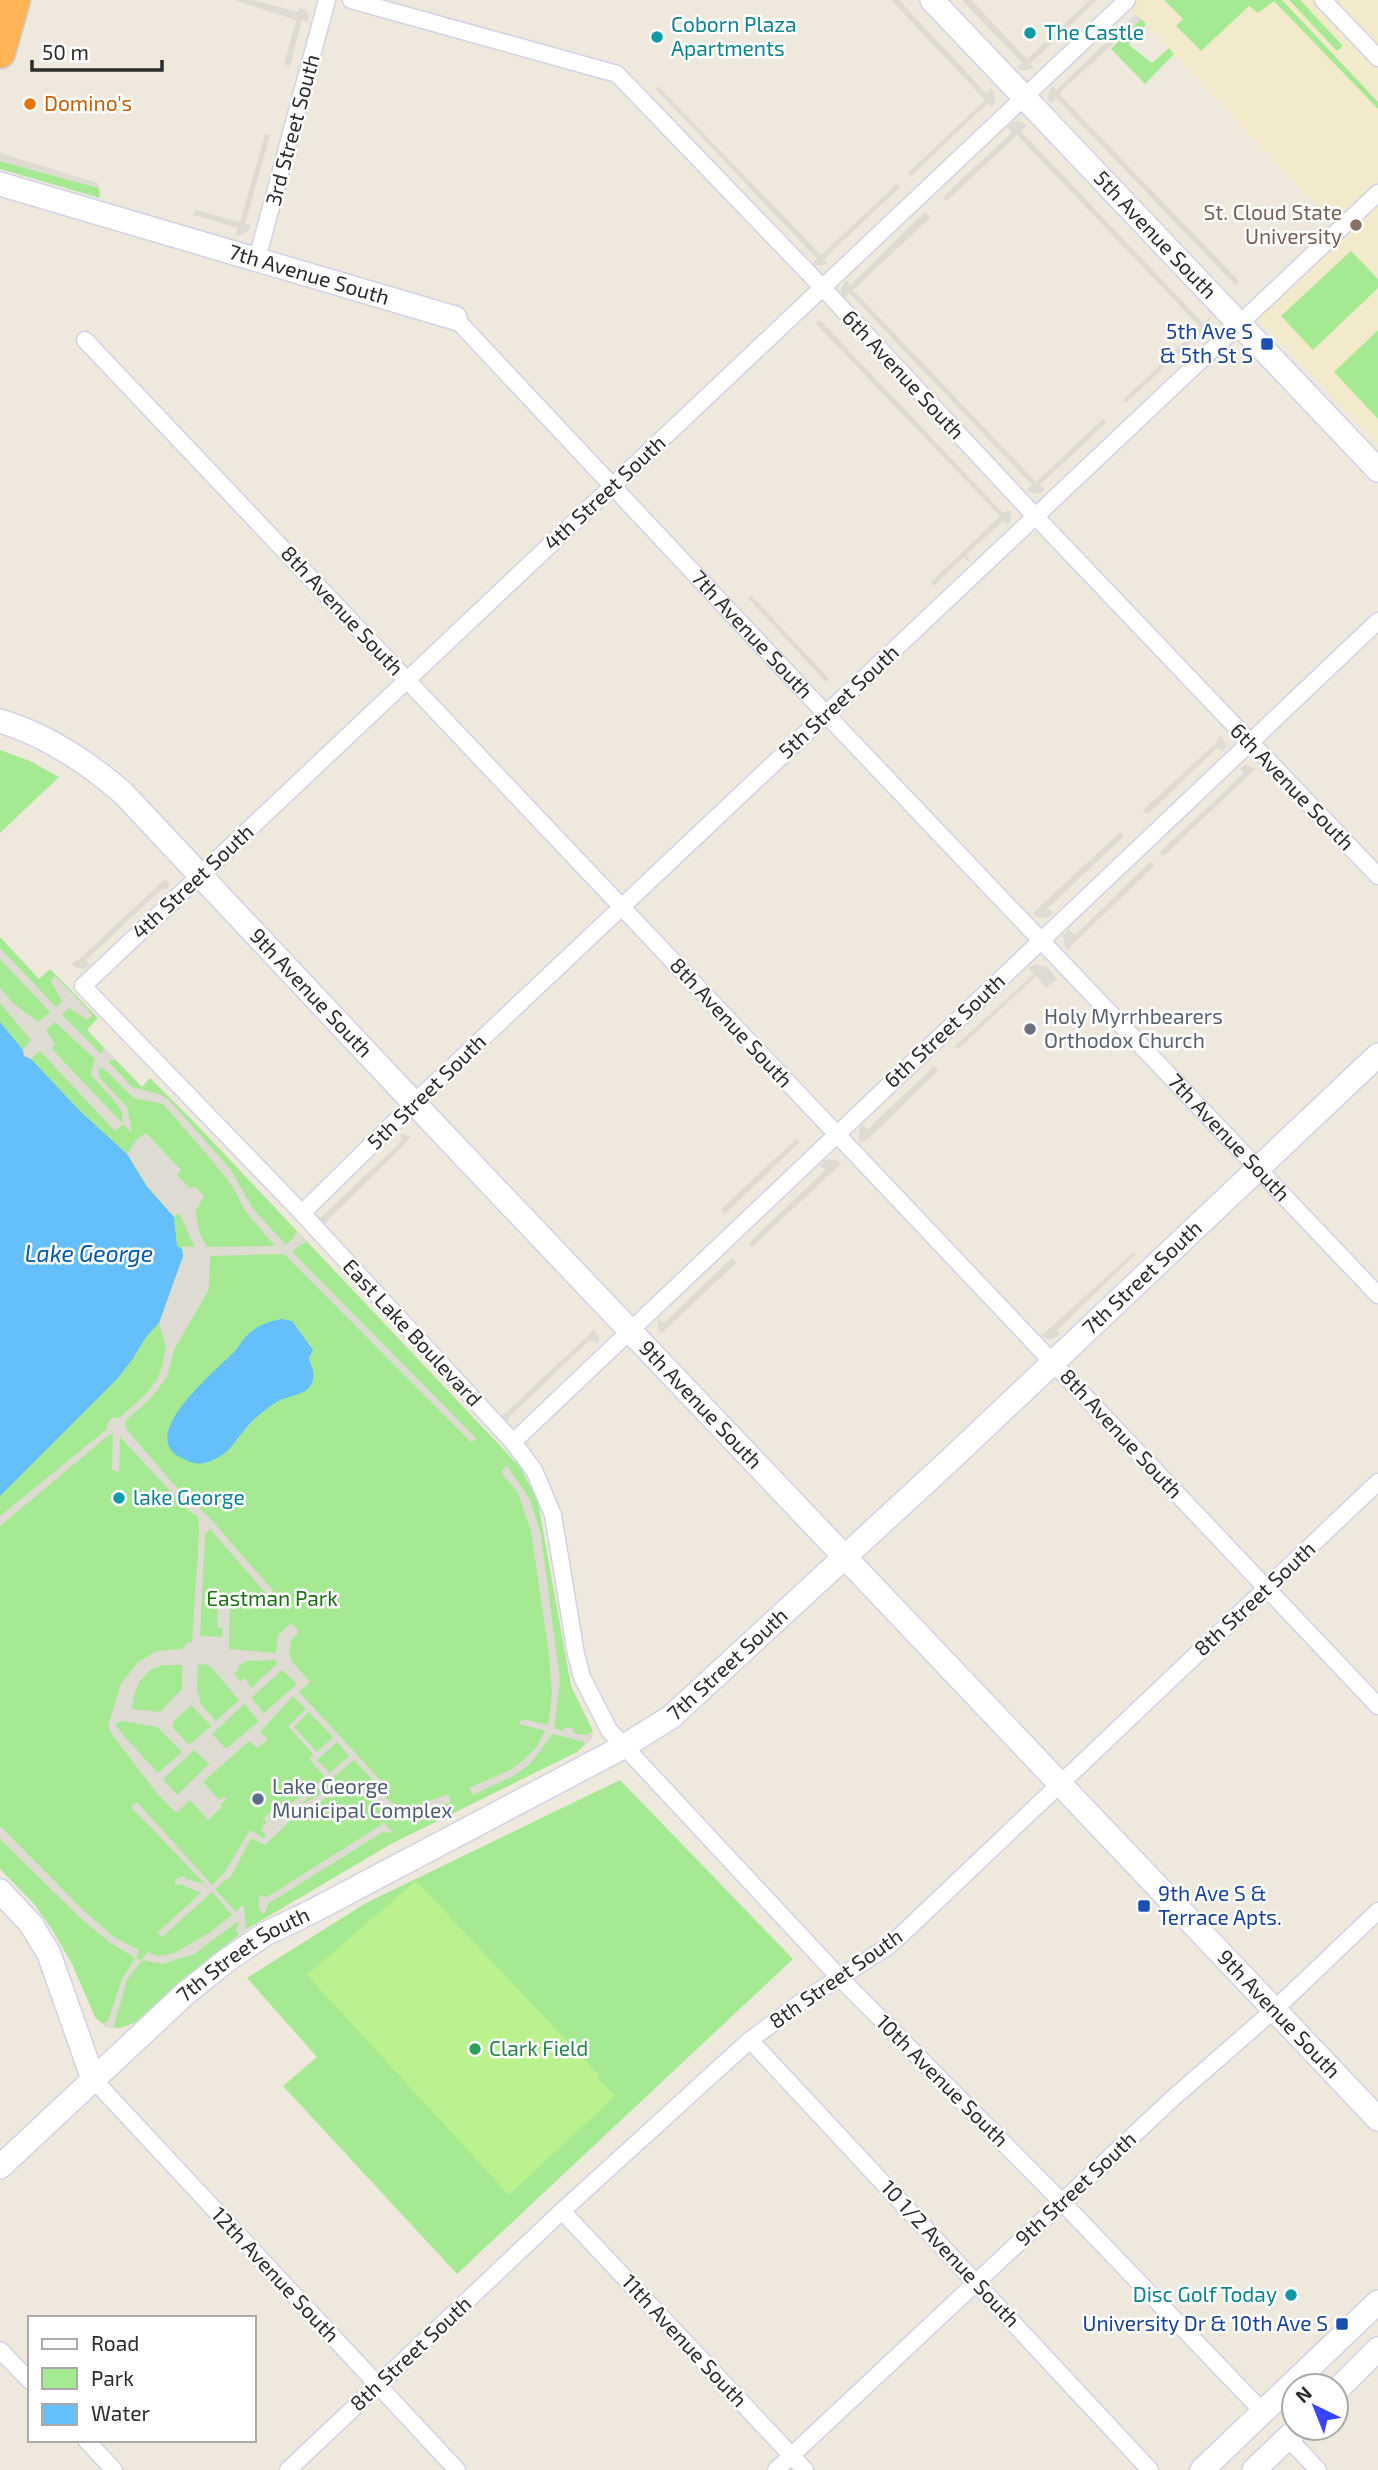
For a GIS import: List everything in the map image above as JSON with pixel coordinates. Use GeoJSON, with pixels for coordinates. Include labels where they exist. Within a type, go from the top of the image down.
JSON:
{"type":"FeatureCollection","features":[{"type":"Feature","properties":{"kind":"highway"},"geometry":{"type":"LineString","coordinates":[[0,53],[15,0]]}},
{"type":"Feature","properties":{"kind":"street","name":"3rd Street South"},"geometry":{"type":"LineString","coordinates":[[257,260],[327,0]]}},
{"type":"Feature","properties":{"kind":"street","name":"6th Avenue South"},"geometry":{"type":"LineString","coordinates":[[351,0],[617,74],[1378,876]]}},
{"type":"Feature","properties":{"kind":"street","name":"5th Avenue South"},"geometry":{"type":"LineString","coordinates":[[932,0],[1378,470]]}},
{"type":"Feature","properties":{"kind":"street","name":"4th Street South"},"geometry":{"type":"LineString","coordinates":[[83,986],[1127,0]]}},
{"type":"Feature","properties":{"kind":"street"},"geometry":{"type":"LineString","coordinates":[[1324,0],[1378,58]]}},
{"type":"Feature","properties":{"kind":"street","name":"7th Avenue South"},"geometry":{"type":"LineString","coordinates":[[0,184],[455,318],[1378,1295]]}},
{"type":"Feature","properties":{"kind":"street","name":"5th Street South"},"geometry":{"type":"LineString","coordinates":[[302,1213],[414,1103],[1378,193]]}},
{"type":"Feature","properties":{"kind":"street","name":"8th Avenue South"},"geometry":{"type":"LineString","coordinates":[[85,340],[1378,1706]]}},
{"type":"Feature","properties":{"kind":"street","name":"6th Street South"},"geometry":{"type":"LineString","coordinates":[[513,1442],[1378,621]]}},
{"type":"Feature","properties":{"kind":"street","name":"9th Avenue South"},"geometry":{"type":"LineString","coordinates":[[0,721],[79,757],[123,793],[1378,2119]]}},
{"type":"Feature","properties":{"kind":"street","name":"East Lake Boulevard"},"geometry":{"type":"LineString","coordinates":[[83,986],[302,1213],[513,1442],[534,1470],[553,1515],[582,1677],[609,1730],[623,1747]]}},
{"type":"Feature","properties":{"kind":"street","name":"7th Street South"},"geometry":{"type":"LineString","coordinates":[[0,2167],[186,1993],[265,1934],[623,1747],[671,1717],[845,1557],[1378,1055]]}},
{"type":"Feature","properties":{"kind":"street","name":"8th Street South"},"geometry":{"type":"LineString","coordinates":[[288,2470],[562,2211],[750,2040],[900,1936],[1378,1482]]}},
{"type":"Feature","properties":{"kind":"street","name":"10th Avenue South"},"geometry":{"type":"LineString","coordinates":[[623,1747],[839,1977],[1062,2202],[1264,2413]]}},
{"type":"Feature","properties":{"kind":"street"},"geometry":{"type":"LineString","coordinates":[[0,1891],[31,1924],[49,1954],[93,2079]]}},
{"type":"Feature","properties":{"kind":"street","name":"9th Street South"},"geometry":{"type":"LineString","coordinates":[[776,2470],[1172,2099],[1274,2010],[1378,1911]]}},
{"type":"Feature","properties":{"kind":"street","name":"10 1/2 Avenue South"},"geometry":{"type":"LineString","coordinates":[[750,2040],[1150,2470]]}},
{"type":"Feature","properties":{"kind":"street","name":"12th Avenue South"},"geometry":{"type":"LineString","coordinates":[[93,2079],[457,2470]]}},
{"type":"Feature","properties":{"kind":"street","name":"11th Avenue South"},"geometry":{"type":"LineString","coordinates":[[562,2211],[805,2470]]}},
{"type":"Feature","properties":{"kind":"street"},"geometry":{"type":"LineString","coordinates":[[1202,2470],[1378,2302]]}},
{"type":"Feature","properties":{"kind":"street"},"geometry":{"type":"LineString","coordinates":[[0,2350],[28,2379]]}},
{"type":"Feature","properties":{"kind":"street"},"geometry":{"type":"LineString","coordinates":[[1350,2377],[1378,2350]]}},
{"type":"Feature","properties":{"kind":"street"},"geometry":{"type":"LineString","coordinates":[[88,2442],[114,2470]]}},
{"type":"Feature","properties":{"kind":"street"},"geometry":{"type":"LineString","coordinates":[[1254,2470],[1284,2442]]}},
{"type":"Feature","properties":{"kind":"street"},"geometry":{"type":"LineString","coordinates":[[1299,2442],[1318,2470]]}},
{"type":"Feature","properties":{"kind":"shaded area"},"geometry":{"type":"Polygon","coordinates":[[[234,0],[253,0],[298,12],[300,8],[306,10],[308,23],[302,19],[290,67],[284,64],[296,20],[234,0]]]}},
{"type":"Feature","properties":{"kind":"shaded area"},"geometry":{"type":"Polygon","coordinates":[[[891,0],[899,0],[986,93],[992,88],[995,99],[992,107],[988,103],[911,176],[908,173],[985,100],[891,0]]]}},
{"type":"Feature","properties":{"kind":"shaded area"},"geometry":{"type":"Polygon","coordinates":[[[962,0],[971,0],[1027,59],[1090,0],[1097,0],[1030,64],[1034,68],[1025,71],[1018,68],[1022,63],[962,0]]]}},
{"type":"Feature","properties":{"kind":"shaded area","name":"St. Cloud State University"},"geometry":{"type":"Polygon","coordinates":[[[1140,0],[1378,0],[1378,444],[1258,318],[1344,235],[1131,8],[1140,0]]]}},
{"type":"Feature","properties":{"kind":"shaded area"},"geometry":{"type":"Polygon","coordinates":[[[1136,14],[1141,19],[1061,91],[1060,95],[1239,281],[1235,285],[1056,98],[1051,104],[1047,99],[1053,86],[1056,90],[1136,14]]]}},
{"type":"Feature","properties":{"kind":"shaded area"},"geometry":{"type":"Polygon","coordinates":[[[658,86],[821,255],[897,184],[901,186],[824,259],[828,264],[817,266],[812,263],[817,259],[656,89],[658,86]]]}},
{"type":"Feature","properties":{"kind":"shaded area"},"geometry":{"type":"Polygon","coordinates":[[[1014,121],[1027,125],[1021,131],[1203,323],[1209,318],[1211,321],[1211,330],[1207,333],[1203,331],[1126,403],[1123,400],[1200,327],[1017,135],[947,201],[943,197],[1012,132],[1007,127],[1014,121]]]}},
{"type":"Feature","properties":{"kind":"shaded area"},"geometry":{"type":"Polygon","coordinates":[[[265,134],[270,135],[245,224],[251,225],[249,230],[239,236],[235,235],[238,228],[193,215],[196,210],[240,222],[265,134]]]}},
{"type":"Feature","properties":{"kind":"shaded area"},"geometry":{"type":"Polygon","coordinates":[[[0,153],[98,183],[99,188],[0,161],[0,153]]]}},
{"type":"Feature","properties":{"kind":"shaded area"},"geometry":{"type":"Polygon","coordinates":[[[925,212],[931,217],[853,290],[1036,482],[1103,419],[1107,422],[1040,485],[1045,490],[1039,494],[1027,489],[1032,485],[849,293],[844,299],[842,296],[841,289],[846,280],[850,285],[925,212]]]}},
{"type":"Feature","properties":{"kind":"shaded area"},"geometry":{"type":"Polygon","coordinates":[[[820,320],[1003,513],[1010,510],[1011,519],[1008,525],[1003,521],[966,555],[969,562],[964,557],[934,586],[931,582],[1000,516],[816,324],[820,320]]]}},
{"type":"Feature","properties":{"kind":"shaded area"},"geometry":{"type":"Polygon","coordinates":[[[751,595],[829,679],[826,682],[748,598],[751,595]]]}},
{"type":"Feature","properties":{"kind":"shaded area"},"geometry":{"type":"Polygon","coordinates":[[[1221,735],[1226,746],[1222,752],[1218,747],[1148,814],[1142,811],[1215,744],[1221,735]]]}},
{"type":"Feature","properties":{"kind":"shaded area"},"geometry":{"type":"Polygon","coordinates":[[[1245,765],[1255,769],[1164,856],[1160,852],[1244,773],[1240,769],[1245,765]]]}},
{"type":"Feature","properties":{"kind":"shaded area"},"geometry":{"type":"Polygon","coordinates":[[[1120,832],[1124,836],[1047,909],[1054,912],[1048,917],[1039,918],[1033,913],[1120,832]]]}},
{"type":"Feature","properties":{"kind":"shaded area"},"geometry":{"type":"Polygon","coordinates":[[[1151,861],[1155,865],[1068,949],[1065,947],[1063,936],[1069,929],[1075,935],[1151,861]]]}},
{"type":"Feature","properties":{"kind":"shaded area"},"geometry":{"type":"Polygon","coordinates":[[[165,879],[169,883],[168,889],[162,889],[86,960],[90,965],[84,969],[74,967],[72,963],[165,879]]]}},
{"type":"Feature","properties":{"kind":"shaded area"},"geometry":{"type":"Polygon","coordinates":[[[0,948],[56,1007],[62,1002],[51,981],[55,976],[92,1015],[87,1020],[69,1008],[62,1015],[101,1054],[104,1047],[116,1060],[108,1061],[132,1087],[159,1094],[169,1100],[231,1170],[253,1209],[286,1245],[296,1231],[302,1236],[307,1243],[301,1244],[292,1252],[477,1439],[471,1442],[284,1254],[210,1256],[209,1289],[174,1350],[167,1377],[150,1399],[125,1421],[126,1429],[177,1488],[208,1516],[275,1593],[269,1597],[210,1529],[205,1534],[200,1636],[222,1637],[223,1628],[218,1628],[217,1603],[230,1602],[229,1649],[276,1653],[278,1635],[291,1623],[299,1632],[291,1641],[289,1653],[292,1662],[310,1682],[299,1692],[383,1783],[379,1787],[354,1760],[298,1806],[327,1791],[359,1788],[374,1790],[407,1810],[448,1794],[451,1802],[401,1821],[379,1801],[358,1794],[326,1798],[290,1821],[265,1845],[251,1838],[231,1876],[215,1889],[236,1912],[242,1905],[244,1907],[246,1930],[240,1935],[236,1930],[239,1924],[237,1922],[194,1954],[162,1964],[142,1960],[127,1980],[113,2029],[101,2024],[108,2021],[122,1979],[135,1958],[109,1942],[78,1916],[0,1839],[0,1826],[83,1910],[114,1937],[139,1950],[136,1958],[141,1960],[148,1952],[157,1956],[172,1954],[209,1933],[232,1915],[212,1892],[162,1937],[157,1933],[201,1893],[180,1884],[175,1885],[175,1879],[184,1876],[205,1884],[131,1807],[137,1802],[212,1885],[224,1873],[250,1830],[264,1839],[266,1835],[261,1830],[266,1822],[263,1819],[277,1806],[283,1810],[325,1777],[309,1759],[313,1754],[288,1726],[306,1709],[293,1696],[260,1732],[268,1739],[257,1748],[249,1741],[203,1782],[219,1800],[223,1797],[227,1799],[208,1820],[190,1800],[176,1813],[156,1792],[111,1733],[108,1726],[121,1684],[137,1663],[156,1651],[182,1649],[188,1642],[192,1642],[199,1534],[198,1517],[188,1510],[120,1437],[119,1472],[112,1470],[113,1435],[110,1434],[0,1526],[0,1516],[107,1429],[112,1418],[119,1418],[145,1395],[157,1380],[162,1367],[166,1347],[159,1323],[183,1256],[182,1246],[195,1247],[179,1213],[174,1217],[148,1187],[127,1154],[138,1138],[146,1133],[181,1170],[177,1175],[190,1189],[194,1186],[204,1196],[195,1212],[200,1234],[207,1247],[275,1246],[245,1211],[233,1187],[163,1104],[134,1098],[104,1069],[99,1068],[99,1077],[127,1107],[132,1133],[123,1124],[115,1131],[40,1051],[31,1059],[24,1056],[23,1050],[31,1040],[0,1003],[0,988],[14,1004],[38,1022],[50,1012],[0,959],[0,948]],[[55,1022],[46,1030],[55,1044],[51,1048],[122,1123],[122,1112],[117,1104],[91,1075],[95,1059],[55,1022]],[[275,1660],[247,1661],[239,1665],[239,1669],[234,1673],[240,1681],[245,1678],[251,1688],[277,1664],[275,1660]],[[206,1664],[198,1665],[197,1688],[201,1705],[216,1721],[239,1700],[206,1664]],[[163,1665],[150,1670],[139,1682],[132,1709],[160,1712],[182,1689],[182,1665],[163,1665]],[[282,1670],[251,1698],[264,1713],[297,1684],[282,1670]],[[244,1704],[212,1734],[226,1749],[259,1721],[244,1704]],[[191,1705],[173,1722],[172,1727],[189,1745],[211,1726],[191,1705]],[[309,1712],[294,1727],[317,1752],[333,1737],[309,1712]],[[121,1721],[115,1724],[121,1733],[158,1773],[182,1752],[157,1727],[121,1721]],[[337,1742],[317,1760],[330,1773],[349,1756],[337,1742]],[[194,1750],[163,1779],[177,1795],[209,1764],[194,1750]]]}},
{"type":"Feature","properties":{"kind":"shaded area"},"geometry":{"type":"Polygon","coordinates":[[[1036,964],[1047,967],[1057,979],[1046,988],[1036,976],[958,1049],[955,1046],[1034,974],[1028,968],[1036,964]]]}},
{"type":"Feature","properties":{"kind":"shaded area"},"geometry":{"type":"Polygon","coordinates":[[[934,1066],[938,1071],[870,1137],[862,1143],[859,1141],[859,1129],[863,1124],[867,1130],[934,1066]]]}},
{"type":"Feature","properties":{"kind":"shaded area"},"geometry":{"type":"Polygon","coordinates":[[[400,1134],[411,1136],[323,1225],[318,1217],[402,1141],[400,1134]]]}},
{"type":"Feature","properties":{"kind":"shaded area"},"geometry":{"type":"Polygon","coordinates":[[[796,1139],[800,1142],[724,1215],[722,1208],[796,1139]]]}},
{"type":"Feature","properties":{"kind":"shaded area"},"geometry":{"type":"Polygon","coordinates":[[[832,1159],[842,1163],[752,1247],[749,1243],[825,1170],[820,1165],[832,1159]]]}},
{"type":"Feature","properties":{"kind":"shaded area"},"geometry":{"type":"Polygon","coordinates":[[[1133,1253],[1136,1254],[1057,1330],[1061,1334],[1050,1340],[1041,1336],[1133,1253]]]}},
{"type":"Feature","properties":{"kind":"shaded area"},"geometry":{"type":"Polygon","coordinates":[[[732,1258],[736,1263],[662,1333],[658,1329],[658,1319],[664,1323],[732,1258]]]}},
{"type":"Feature","properties":{"kind":"shaded area"},"geometry":{"type":"Polygon","coordinates":[[[594,1330],[599,1337],[598,1344],[590,1340],[509,1417],[509,1421],[501,1417],[594,1330]]]}},
{"type":"Feature","properties":{"kind":"shaded area"},"geometry":{"type":"Polygon","coordinates":[[[507,1466],[530,1499],[541,1535],[560,1681],[554,1728],[563,1731],[565,1727],[574,1729],[573,1733],[587,1735],[593,1731],[592,1738],[584,1747],[584,1742],[553,1734],[530,1764],[513,1776],[473,1795],[469,1788],[510,1770],[537,1746],[545,1731],[519,1724],[522,1719],[548,1725],[552,1693],[531,1531],[518,1493],[501,1472],[507,1466]]]}},
{"type":"Feature","properties":{"kind":"shaded area"},"geometry":{"type":"Polygon","coordinates":[[[383,1821],[393,1833],[383,1832],[269,1903],[264,1914],[259,1909],[259,1895],[267,1897],[381,1825],[383,1821]]]}},
{"type":"Feature","properties":{"kind":"green space"},"geometry":{"type":"Polygon","coordinates":[[[1164,0],[1282,0],[1378,102],[1378,109],[1274,1],[1258,13],[1249,6],[1201,51],[1176,26],[1183,19],[1164,0]]]}},
{"type":"Feature","properties":{"kind":"green space"},"geometry":{"type":"Polygon","coordinates":[[[1289,0],[1300,0],[1343,46],[1337,51],[1289,0]]]}},
{"type":"Feature","properties":{"kind":"green space"},"geometry":{"type":"Polygon","coordinates":[[[1141,19],[1146,24],[1129,45],[1152,63],[1169,48],[1174,54],[1145,84],[1111,49],[1141,19]]]}},
{"type":"Feature","properties":{"kind":"green space"},"geometry":{"type":"Polygon","coordinates":[[[0,161],[99,188],[100,198],[0,169],[0,161]]]}},
{"type":"Feature","properties":{"kind":"green space"},"geometry":{"type":"Polygon","coordinates":[[[1351,251],[1378,279],[1378,288],[1313,350],[1281,316],[1351,251]]]}},
{"type":"Feature","properties":{"kind":"green space"},"geometry":{"type":"Polygon","coordinates":[[[1378,330],[1378,419],[1334,372],[1378,330]]]}},
{"type":"Feature","properties":{"kind":"green space"},"geometry":{"type":"Polygon","coordinates":[[[0,750],[30,761],[59,777],[0,833],[0,750]]]}},
{"type":"Feature","properties":{"kind":"green space","name":"Eastman Park"},"geometry":{"type":"Polygon","coordinates":[[[0,937],[39,979],[50,969],[56,975],[98,1018],[87,1030],[142,1087],[150,1078],[195,1123],[521,1468],[538,1502],[571,1686],[593,1731],[591,1739],[577,1752],[391,1844],[245,1930],[188,1975],[134,2023],[120,2028],[106,2027],[95,2017],[72,1964],[53,1931],[34,1904],[0,1869],[0,937]]]}},
{"type":"Feature","properties":{"kind":"green space","name":"Clark Field"},"geometry":{"type":"Polygon","coordinates":[[[620,1780],[793,1959],[457,2274],[283,2086],[317,2057],[247,1978],[366,1903],[620,1780]]]}},
{"type":"Feature","properties":{"kind":"green space","name":"Clark Field"},"geometry":{"type":"Polygon","coordinates":[[[416,1881],[599,2075],[599,2080],[615,2096],[509,2195],[307,1975],[416,1881]]]}},
{"type":"Feature","properties":{"kind":"water","name":"Lake George"},"geometry":{"type":"Polygon","coordinates":[[[0,1022],[23,1050],[24,1056],[31,1059],[80,1111],[127,1154],[147,1187],[174,1217],[177,1246],[182,1249],[183,1256],[159,1323],[146,1337],[132,1360],[117,1379],[0,1496],[0,1022]]]}},
{"type":"Feature","properties":{"kind":"water"},"geometry":{"type":"Polygon","coordinates":[[[282,1319],[292,1321],[313,1350],[309,1358],[314,1376],[309,1388],[280,1400],[264,1411],[221,1456],[204,1463],[196,1463],[178,1456],[169,1445],[168,1432],[186,1401],[250,1332],[268,1322],[282,1319]]]}},
{"type":"Feature","properties":{"kind":"place","name":"The Castle"},"geometry":{"type":"Point","coordinates":[1030,33]}},
{"type":"Feature","properties":{"kind":"place","name":"Coborn Plaza Apartments"},"geometry":{"type":"Point","coordinates":[657,37]}},
{"type":"Feature","properties":{"kind":"place","name":"Domino's"},"geometry":{"type":"Point","coordinates":[30,104]}},
{"type":"Feature","properties":{"kind":"place","name":"St. Cloud State University"},"geometry":{"type":"Point","coordinates":[1356,225]}},
{"type":"Feature","properties":{"kind":"place","name":"5th Ave S & 5th St S"},"geometry":{"type":"Point","coordinates":[1267,344]}},
{"type":"Feature","properties":{"kind":"place","name":"Holy Myrrhbearers Orthodox Church"},"geometry":{"type":"Point","coordinates":[1030,1029]}},
{"type":"Feature","properties":{"kind":"place","name":"lake George"},"geometry":{"type":"Point","coordinates":[119,1498]}},
{"type":"Feature","properties":{"kind":"place","name":"Lake George Municipal Complex"},"geometry":{"type":"Point","coordinates":[258,1799]}},
{"type":"Feature","properties":{"kind":"place","name":"9th Ave S & Terrace Apts."},"geometry":{"type":"Point","coordinates":[1144,1906]}},
{"type":"Feature","properties":{"kind":"place","name":"Clark Field"},"geometry":{"type":"Point","coordinates":[475,2049]}},
{"type":"Feature","properties":{"kind":"place","name":"Disc Golf Today"},"geometry":{"type":"Point","coordinates":[1291,2295]}},
{"type":"Feature","properties":{"kind":"place","name":"University Dr & 10th Ave S"},"geometry":{"type":"Point","coordinates":[1342,2324]}}]}
